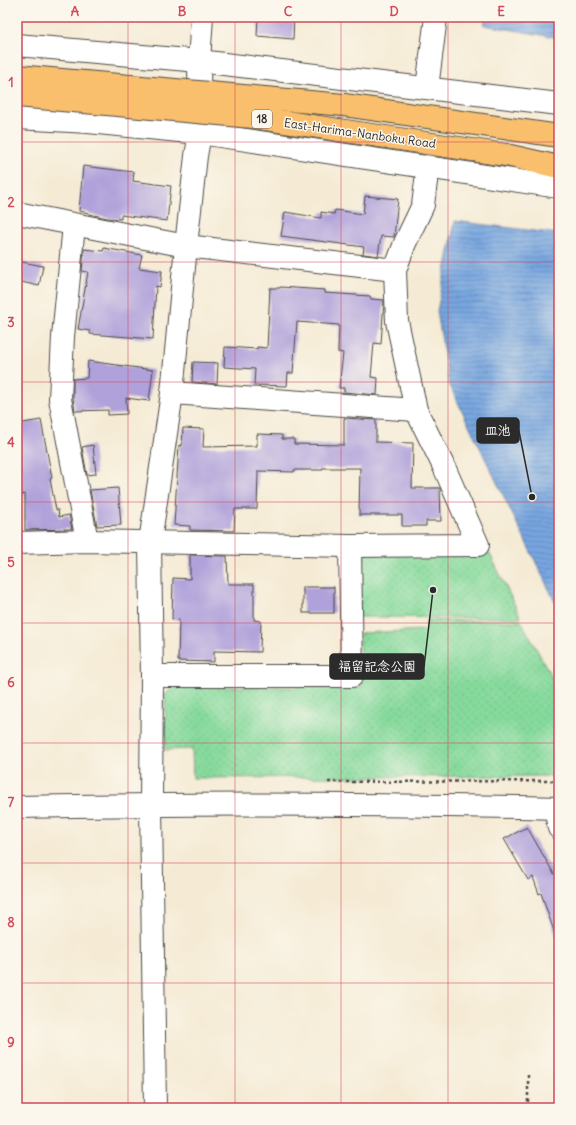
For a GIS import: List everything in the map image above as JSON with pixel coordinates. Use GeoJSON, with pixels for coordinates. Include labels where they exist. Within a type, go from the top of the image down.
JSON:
{"type":"FeatureCollection","features":[{"type":"Feature","properties":{"kind":"highway","name":"East-Harima-Nanboku Road"},"geometry":{"type":"LineString","coordinates":[[17,76],[344,105],[559,136]]}},
{"type":"Feature","properties":{"kind":"highway","name":"East-Harima-Nanboku Road"},"geometry":{"type":"LineString","coordinates":[[17,96],[252,117],[559,163]]}},
{"type":"Feature","properties":{"kind":"highway","name":"18"},"geometry":{"type":"LineString","coordinates":[[344,105],[503,116],[559,122]]}},
{"type":"Feature","properties":{"kind":"highway","name":"18"},"geometry":{"type":"LineString","coordinates":[[506,155],[559,167]]}},
{"type":"Feature","properties":{"kind":"street"},"geometry":{"type":"LineString","coordinates":[[155,1108],[151,804],[152,676],[150,542],[172,393],[186,246],[200,133],[199,61],[202,17]]}},
{"type":"Feature","properties":{"kind":"street"},"geometry":{"type":"LineString","coordinates":[[428,88],[436,17]]}},
{"type":"Feature","properties":{"kind":"street"},"geometry":{"type":"LineString","coordinates":[[17,45],[199,61],[559,104]]}},
{"type":"Feature","properties":{"kind":"street"},"geometry":{"type":"LineString","coordinates":[[17,118],[88,122],[200,133],[559,186]]}},
{"type":"Feature","properties":{"kind":"street"},"geometry":{"type":"LineString","coordinates":[[17,544],[87,541],[350,546],[478,545],[416,410],[397,321],[395,270],[405,243],[422,206],[428,166]]}},
{"type":"Feature","properties":{"kind":"street"},"geometry":{"type":"LineString","coordinates":[[17,213],[186,246],[395,270]]}},
{"type":"Feature","properties":{"kind":"street"},"geometry":{"type":"LineString","coordinates":[[74,225],[63,337],[60,399],[87,541]]}},
{"type":"Feature","properties":{"kind":"street"},"geometry":{"type":"LineString","coordinates":[[172,393],[416,410]]}},
{"type":"Feature","properties":{"kind":"street"},"geometry":{"type":"LineString","coordinates":[[152,676],[352,676],[350,546]]}},
{"type":"Feature","properties":{"kind":"street"},"geometry":{"type":"LineString","coordinates":[[17,807],[151,804],[400,804],[557,808],[559,828]]}},
{"type":"Feature","properties":{"kind":"path"},"geometry":{"type":"LineString","coordinates":[[327,782],[559,781]]}},
{"type":"Feature","properties":{"kind":"path"},"geometry":{"type":"LineString","coordinates":[[528,1073],[528,1108]]}},
{"type":"Feature","properties":{"kind":"green space"},"geometry":{"type":"Polygon","coordinates":[[[366,553],[490,554],[521,618],[360,617],[358,563],[366,553]]]}},
{"type":"Feature","properties":{"kind":"green space"},"geometry":{"type":"Polygon","coordinates":[[[426,620],[521,621],[559,690],[559,776],[193,778],[192,749],[166,750],[165,695],[173,687],[361,687],[360,633],[426,630],[426,620]]]}},
{"type":"Feature","properties":{"kind":"water"},"geometry":{"type":"Polygon","coordinates":[[[485,17],[559,17],[559,38],[484,25],[485,17]]]}},
{"type":"Feature","properties":{"kind":"water"},"geometry":{"type":"Polygon","coordinates":[[[455,221],[559,234],[559,610],[449,384],[437,311],[455,221]]]}},
{"type":"Feature","properties":{"kind":"building"},"geometry":{"type":"Polygon","coordinates":[[[258,17],[294,17],[293,39],[257,36],[258,17]]]}},
{"type":"Feature","properties":{"kind":"building"},"geometry":{"type":"Polygon","coordinates":[[[83,166],[134,172],[133,181],[171,186],[167,221],[121,215],[121,219],[107,218],[79,211],[83,166]]]}},
{"type":"Feature","properties":{"kind":"building"},"geometry":{"type":"Polygon","coordinates":[[[365,196],[398,199],[394,237],[381,236],[378,256],[363,254],[364,247],[281,236],[285,212],[321,218],[321,212],[334,214],[335,210],[363,214],[365,196]]]}},
{"type":"Feature","properties":{"kind":"building"},"geometry":{"type":"Polygon","coordinates":[[[104,248],[142,255],[139,268],[162,271],[160,287],[156,286],[153,339],[90,334],[90,331],[78,329],[88,272],[82,271],[84,249],[103,251],[104,248]]]}},
{"type":"Feature","properties":{"kind":"building"},"geometry":{"type":"Polygon","coordinates":[[[17,261],[43,266],[39,286],[17,281],[17,261]]]}},
{"type":"Feature","properties":{"kind":"building"},"geometry":{"type":"Polygon","coordinates":[[[280,287],[325,290],[325,293],[370,296],[371,299],[384,300],[381,344],[374,343],[371,377],[378,378],[377,395],[344,392],[344,388],[339,388],[343,353],[338,352],[339,325],[297,322],[293,373],[288,373],[287,386],[254,385],[255,369],[224,367],[225,347],[257,349],[257,347],[267,348],[270,288],[280,287]]]}},
{"type":"Feature","properties":{"kind":"building"},"geometry":{"type":"Polygon","coordinates":[[[88,361],[153,370],[149,401],[126,398],[127,414],[108,415],[108,410],[75,411],[73,379],[87,378],[88,361]]]}},
{"type":"Feature","properties":{"kind":"building"},"geometry":{"type":"Polygon","coordinates":[[[193,362],[218,363],[217,384],[192,382],[193,362]]]}},
{"type":"Feature","properties":{"kind":"building"},"geometry":{"type":"Polygon","coordinates":[[[344,418],[376,420],[376,442],[413,443],[412,488],[440,488],[441,521],[426,521],[426,526],[402,526],[402,515],[359,515],[360,468],[322,468],[322,470],[294,470],[294,472],[258,471],[257,509],[235,509],[234,531],[190,530],[190,526],[174,525],[179,445],[182,446],[183,428],[204,429],[203,447],[257,446],[257,434],[282,435],[282,439],[294,439],[294,444],[344,445],[344,418]]]}},
{"type":"Feature","properties":{"kind":"building"},"geometry":{"type":"Polygon","coordinates":[[[41,420],[52,478],[50,479],[56,510],[58,510],[59,517],[69,515],[72,529],[25,530],[25,494],[20,495],[17,482],[17,424],[41,420]]]}},
{"type":"Feature","properties":{"kind":"building"},"geometry":{"type":"Polygon","coordinates":[[[93,445],[96,474],[87,475],[82,447],[93,445]]]}},
{"type":"Feature","properties":{"kind":"building"},"geometry":{"type":"Polygon","coordinates":[[[118,488],[121,525],[97,526],[90,490],[118,488]]]}},
{"type":"Feature","properties":{"kind":"building"},"geometry":{"type":"Polygon","coordinates":[[[190,555],[227,556],[228,584],[254,584],[254,620],[261,621],[260,652],[214,651],[214,662],[178,661],[179,620],[172,619],[173,578],[190,579],[190,555]]]}},
{"type":"Feature","properties":{"kind":"building"},"geometry":{"type":"Polygon","coordinates":[[[303,587],[334,587],[334,613],[303,613],[303,587]]]}},
{"type":"Feature","properties":{"kind":"building"},"geometry":{"type":"Polygon","coordinates":[[[527,827],[554,874],[559,872],[559,936],[556,937],[541,893],[539,894],[533,877],[528,880],[504,839],[527,827]]]}},
{"type":"Feature","properties":{"kind":"place","name":"皿池"},"geometry":{"type":"Point","coordinates":[532,497]}},
{"type":"Feature","properties":{"kind":"place","name":"福留記念公園"},"geometry":{"type":"Point","coordinates":[433,590]}}]}
